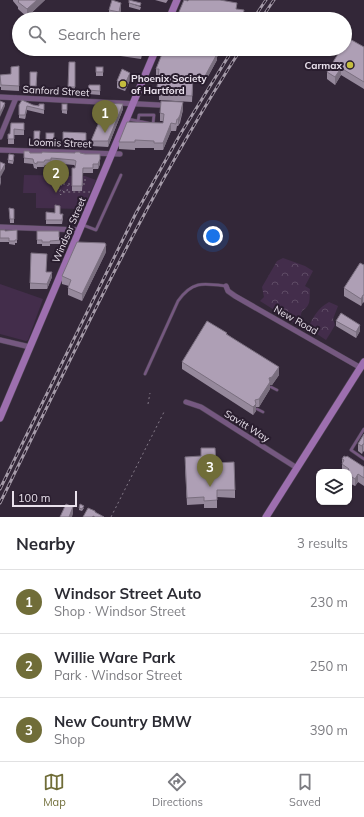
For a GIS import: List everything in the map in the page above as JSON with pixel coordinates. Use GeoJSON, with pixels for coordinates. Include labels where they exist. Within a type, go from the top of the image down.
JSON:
{"type":"FeatureCollection","features":[{"type":"Feature","properties":{"kind":"main road"},"geometry":{"type":"LineString","coordinates":[[172,12],[177,0]]}},
{"type":"Feature","properties":{"kind":"main road","name":"Windsor Street"},"geometry":{"type":"LineString","coordinates":[[0,418],[81,227],[116,154],[133,103],[153,56]]}},
{"type":"Feature","properties":{"kind":"main road"},"geometry":{"type":"LineString","coordinates":[[266,517],[363,367]]}},
{"type":"Feature","properties":{"kind":"street","name":"Sanford Street"},"geometry":{"type":"LineString","coordinates":[[0,97],[160,105]]}},
{"type":"Feature","properties":{"kind":"street"},"geometry":{"type":"LineString","coordinates":[[0,138],[16,98]]}},
{"type":"Feature","properties":{"kind":"street","name":"Loomis Street"},"geometry":{"type":"LineString","coordinates":[[0,150],[116,154]]}},
{"type":"Feature","properties":{"kind":"street"},"geometry":{"type":"LineString","coordinates":[[0,227],[81,227]]}},
{"type":"Feature","properties":{"kind":"street","name":"New Road"},"geometry":{"type":"LineString","coordinates":[[226,286],[228,291],[234,296],[363,367]]}},
{"type":"Feature","properties":{"kind":"street"},"geometry":{"type":"LineString","coordinates":[[0,340],[30,347]]}},
{"type":"Feature","properties":{"kind":"street","name":"Savitt Way"},"geometry":{"type":"LineString","coordinates":[[186,402],[201,407],[297,468]]}},
{"type":"Feature","properties":{"kind":"lane"},"geometry":{"type":"LineString","coordinates":[[127,119],[138,122],[153,124],[154,115],[139,115],[138,122]]}},
{"type":"Feature","properties":{"kind":"lane"},"geometry":{"type":"LineString","coordinates":[[81,227],[96,230],[121,175]]}},
{"type":"Feature","properties":{"kind":"lane"},"geometry":{"type":"LineString","coordinates":[[145,374],[178,301],[184,293],[192,286],[200,284],[226,286]]}},
{"type":"Feature","properties":{"kind":"lane"},"geometry":{"type":"LineString","coordinates":[[271,387],[277,390]]}},
{"type":"Feature","properties":{"kind":"lane"},"geometry":{"type":"LineString","coordinates":[[257,409],[263,412]]}},
{"type":"Feature","properties":{"kind":"lane"},"geometry":{"type":"LineString","coordinates":[[364,429],[351,450],[364,459]]}},
{"type":"Feature","properties":{"kind":"path"},"geometry":{"type":"LineString","coordinates":[[82,184],[85,184],[85,179]]}},
{"type":"Feature","properties":{"kind":"path"},"geometry":{"type":"LineString","coordinates":[[64,192],[63,190],[54,187],[54,181],[59,180],[62,184],[72,184]]}},
{"type":"Feature","properties":{"kind":"path"},"geometry":{"type":"LineString","coordinates":[[57,196],[62,184]]}},
{"type":"Feature","properties":{"kind":"path"},"geometry":{"type":"LineString","coordinates":[[67,192],[68,184]]}},
{"type":"Feature","properties":{"kind":"path"},"geometry":{"type":"LineString","coordinates":[[59,194],[63,195],[64,192],[91,192]]}},
{"type":"Feature","properties":{"kind":"path"},"geometry":{"type":"LineString","coordinates":[[148,404],[150,393]]}},
{"type":"Feature","properties":{"kind":"path"},"geometry":{"type":"LineString","coordinates":[[111,517],[165,410]]}},
{"type":"Feature","properties":{"kind":"green space"},"geometry":{"type":"Polygon","coordinates":[[[24,175],[85,176],[96,180],[83,209],[36,208],[36,193],[23,193],[24,175]]]}},
{"type":"Feature","properties":{"kind":"green space"},"geometry":{"type":"Polygon","coordinates":[[[283,258],[305,266],[313,271],[305,286],[310,289],[309,304],[302,311],[299,321],[295,323],[260,301],[264,297],[262,287],[277,261],[283,258]]]}},
{"type":"Feature","properties":{"kind":"green space"},"geometry":{"type":"Polygon","coordinates":[[[0,284],[43,299],[28,340],[26,341],[0,334],[0,284]]]}},
{"type":"Feature","properties":{"kind":"green space"},"geometry":{"type":"Polygon","coordinates":[[[329,302],[338,306],[333,319],[335,325],[326,340],[308,328],[316,313],[329,302]]]}},
{"type":"Feature","properties":{"kind":"building"},"geometry":{"type":"Polygon","coordinates":[[[18,0],[37,0],[27,9],[18,2],[18,0]]]}},
{"type":"Feature","properties":{"kind":"building"},"geometry":{"type":"Polygon","coordinates":[[[112,0],[121,3],[119,12],[109,10],[112,0]]]}},
{"type":"Feature","properties":{"kind":"building"},"geometry":{"type":"Polygon","coordinates":[[[129,0],[141,3],[140,6],[129,3],[129,0]]]}},
{"type":"Feature","properties":{"kind":"building"},"geometry":{"type":"Polygon","coordinates":[[[184,0],[220,0],[237,3],[236,9],[244,10],[244,12],[179,12],[184,0]]]}},
{"type":"Feature","properties":{"kind":"building","name":"Carmax"},"geometry":{"type":"Polygon","coordinates":[[[352,40],[364,47],[364,82],[341,68],[335,77],[327,72],[337,56],[352,56],[352,40]]]}},
{"type":"Feature","properties":{"kind":"building"},"geometry":{"type":"Polygon","coordinates":[[[161,56],[216,56],[205,76],[193,76],[192,96],[159,94],[159,88],[157,88],[159,69],[156,69],[161,56]]]}},
{"type":"Feature","properties":{"kind":"building"},"geometry":{"type":"Polygon","coordinates":[[[69,62],[75,62],[75,87],[68,87],[69,62]]]}},
{"type":"Feature","properties":{"kind":"building"},"geometry":{"type":"Polygon","coordinates":[[[19,66],[19,86],[1,85],[0,75],[11,74],[11,67],[19,66]]]}},
{"type":"Feature","properties":{"kind":"building"},"geometry":{"type":"Polygon","coordinates":[[[96,67],[103,67],[103,72],[96,72],[96,67]]]}},
{"type":"Feature","properties":{"kind":"building"},"geometry":{"type":"Polygon","coordinates":[[[122,69],[130,73],[125,84],[117,81],[122,69]]]}},
{"type":"Feature","properties":{"kind":"building"},"geometry":{"type":"Polygon","coordinates":[[[30,72],[37,72],[36,86],[30,86],[30,72]]]}},
{"type":"Feature","properties":{"kind":"building"},"geometry":{"type":"Polygon","coordinates":[[[89,85],[100,85],[100,91],[88,90],[89,85]]]}},
{"type":"Feature","properties":{"kind":"building"},"geometry":{"type":"Polygon","coordinates":[[[22,100],[33,105],[39,106],[39,104],[44,104],[44,110],[27,106],[25,115],[19,115],[19,105],[22,100]]]}},
{"type":"Feature","properties":{"kind":"building"},"geometry":{"type":"Polygon","coordinates":[[[0,101],[5,103],[0,113],[0,101]]]}},
{"type":"Feature","properties":{"kind":"building"},"geometry":{"type":"Polygon","coordinates":[[[161,101],[183,102],[176,124],[171,123],[163,143],[135,140],[135,142],[119,142],[127,122],[163,123],[164,114],[160,113],[161,101]]]}},
{"type":"Feature","properties":{"kind":"building"},"geometry":{"type":"Polygon","coordinates":[[[107,103],[123,104],[108,141],[91,141],[102,115],[100,114],[103,106],[105,107],[107,103]]]}},
{"type":"Feature","properties":{"kind":"building"},"geometry":{"type":"Polygon","coordinates":[[[62,104],[67,104],[67,110],[62,110],[62,104]]]}},
{"type":"Feature","properties":{"kind":"building"},"geometry":{"type":"Polygon","coordinates":[[[11,123],[24,123],[24,130],[14,129],[14,139],[8,139],[8,134],[10,134],[11,123]]]}},
{"type":"Feature","properties":{"kind":"building"},"geometry":{"type":"Polygon","coordinates":[[[34,131],[40,131],[39,141],[34,141],[34,131]]]}},
{"type":"Feature","properties":{"kind":"building"},"geometry":{"type":"Polygon","coordinates":[[[63,132],[86,133],[86,141],[63,142],[63,132]]]}},
{"type":"Feature","properties":{"kind":"building"},"geometry":{"type":"Polygon","coordinates":[[[46,133],[54,133],[54,140],[46,140],[46,133]]]}},
{"type":"Feature","properties":{"kind":"building"},"geometry":{"type":"Polygon","coordinates":[[[24,151],[29,151],[30,153],[80,152],[85,154],[100,154],[100,159],[98,164],[93,164],[93,168],[83,168],[82,186],[72,186],[72,168],[75,168],[76,161],[51,158],[51,160],[45,160],[44,162],[37,162],[37,164],[34,163],[33,159],[24,158],[24,151]]]}},
{"type":"Feature","properties":{"kind":"building"},"geometry":{"type":"Polygon","coordinates":[[[9,154],[14,155],[13,161],[8,160],[9,154]]]}},
{"type":"Feature","properties":{"kind":"building"},"geometry":{"type":"Polygon","coordinates":[[[0,162],[5,164],[0,173],[0,162]]]}},
{"type":"Feature","properties":{"kind":"building"},"geometry":{"type":"Polygon","coordinates":[[[55,205],[60,206],[60,214],[63,214],[62,220],[46,220],[46,212],[55,213],[55,205]]]}},
{"type":"Feature","properties":{"kind":"building"},"geometry":{"type":"Polygon","coordinates":[[[9,208],[14,209],[14,219],[10,219],[9,208]]]}},
{"type":"Feature","properties":{"kind":"building"},"geometry":{"type":"Polygon","coordinates":[[[0,230],[17,230],[17,240],[9,241],[9,238],[0,238],[0,230]]]}},
{"type":"Feature","properties":{"kind":"building"},"geometry":{"type":"Polygon","coordinates":[[[37,231],[59,231],[59,237],[62,237],[62,240],[42,242],[42,240],[37,240],[37,231]]]}},
{"type":"Feature","properties":{"kind":"building"},"geometry":{"type":"Polygon","coordinates":[[[77,242],[105,243],[106,245],[82,294],[68,288],[71,280],[62,276],[77,242]]]}},
{"type":"Feature","properties":{"kind":"building"},"geometry":{"type":"Polygon","coordinates":[[[31,253],[47,254],[46,272],[52,272],[47,284],[30,283],[31,253]]]}},
{"type":"Feature","properties":{"kind":"building"},"geometry":{"type":"Polygon","coordinates":[[[360,263],[364,265],[364,295],[361,299],[344,288],[360,263]]]}},
{"type":"Feature","properties":{"kind":"building"},"geometry":{"type":"Polygon","coordinates":[[[341,313],[360,325],[356,332],[336,321],[341,313]]]}},
{"type":"Feature","properties":{"kind":"building"},"geometry":{"type":"Polygon","coordinates":[[[207,321],[279,367],[272,377],[269,378],[270,382],[259,399],[255,400],[256,404],[253,407],[182,362],[207,321]]]}},
{"type":"Feature","properties":{"kind":"building"},"geometry":{"type":"Polygon","coordinates":[[[364,434],[364,444],[362,446],[358,444],[364,434]]]}},
{"type":"Feature","properties":{"kind":"building"},"geometry":{"type":"Polygon","coordinates":[[[201,448],[215,448],[216,463],[234,462],[235,490],[217,490],[217,500],[204,501],[204,497],[187,498],[185,457],[201,456],[201,448]]]}},
{"type":"Feature","properties":{"kind":"building"},"geometry":{"type":"Polygon","coordinates":[[[344,456],[347,456],[364,467],[364,478],[358,474],[355,479],[352,477],[352,469],[349,469],[342,464],[344,460],[342,459],[344,456]]]}},
{"type":"Feature","properties":{"kind":"building"},"geometry":{"type":"Polygon","coordinates":[[[66,504],[73,507],[69,517],[60,517],[66,504]]]}},
{"type":"Feature","properties":{"kind":"building"},"geometry":{"type":"Polygon","coordinates":[[[80,504],[84,506],[82,509],[79,508],[80,504]]]}},
{"type":"Feature","properties":{"kind":"building"},"geometry":{"type":"Polygon","coordinates":[[[88,508],[95,511],[104,517],[83,517],[88,508]]]}},
{"type":"Feature","properties":{"kind":"railway"},"geometry":{"type":"LineString","coordinates":[[258,12],[266,0]]}},
{"type":"Feature","properties":{"kind":"railway"},"geometry":{"type":"LineString","coordinates":[[266,12],[274,0]]}},
{"type":"Feature","properties":{"kind":"railway"},"geometry":{"type":"LineString","coordinates":[[0,489],[136,213],[181,133],[229,56]]}},
{"type":"Feature","properties":{"kind":"railway"},"geometry":{"type":"LineString","coordinates":[[0,503],[143,216],[174,159],[237,56]]}},
{"type":"Feature","properties":{"kind":"place","name":"Carmax"},"geometry":{"type":"Point","coordinates":[350,65]}},
{"type":"Feature","properties":{"kind":"place","name":"Phoenix Society of Hartford"},"geometry":{"type":"Point","coordinates":[123,84]}},
{"type":"Feature","properties":{"kind":"place","name":"Windsor Street Auto"},"geometry":{"type":"Point","coordinates":[105,133]}},
{"type":"Feature","properties":{"kind":"place","name":"Willie Ware Park"},"geometry":{"type":"Point","coordinates":[56,193]}},
{"type":"Feature","properties":{"kind":"place","name":"New Country BMW"},"geometry":{"type":"Point","coordinates":[210,487]}}]}
